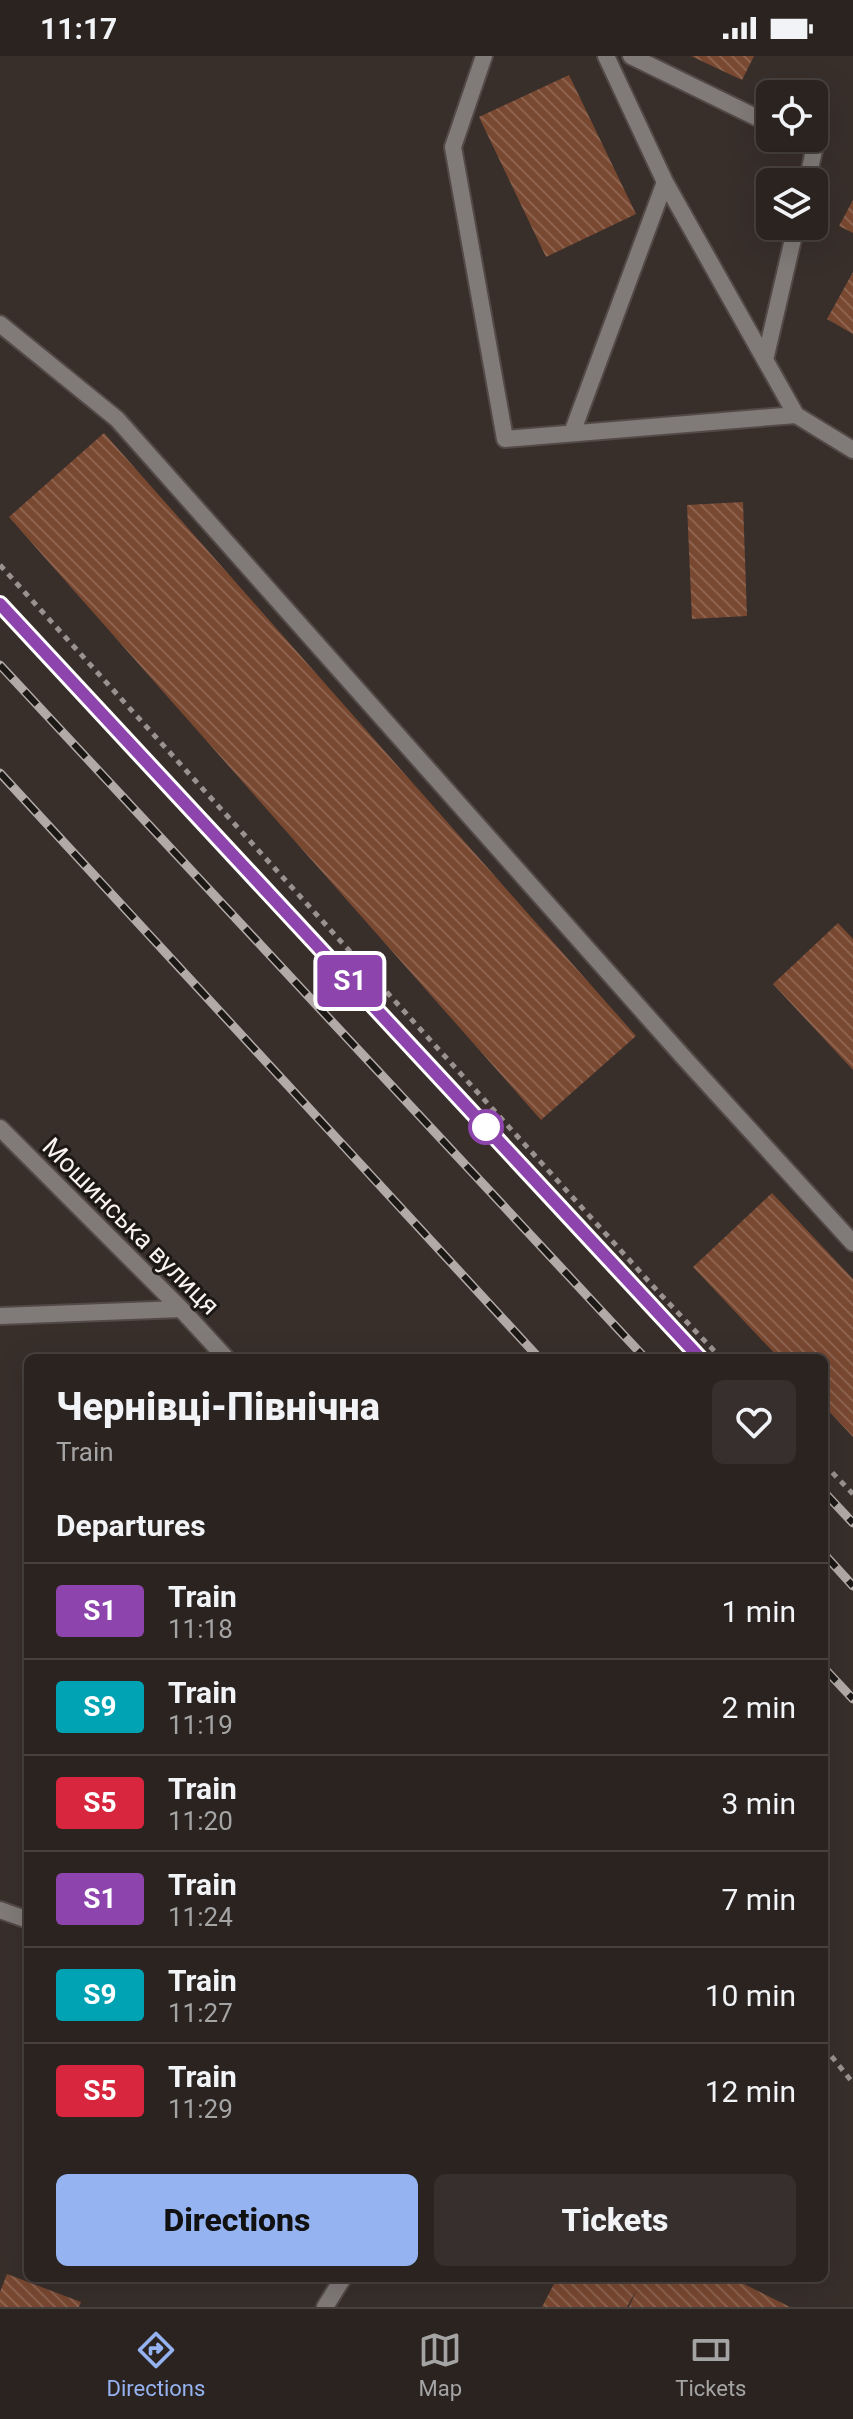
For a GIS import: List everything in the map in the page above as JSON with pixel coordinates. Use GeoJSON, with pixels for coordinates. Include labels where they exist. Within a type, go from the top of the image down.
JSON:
{"type":"FeatureCollection","features":[{"type":"Feature","properties":{"kind":"street"},"geometry":{"type":"LineString","coordinates":[[484,56],[453,147],[505,439],[796,415]]}},
{"type":"Feature","properties":{"kind":"street"},"geometry":{"type":"LineString","coordinates":[[606,56],[665,182],[796,415],[853,450]]}},
{"type":"Feature","properties":{"kind":"street"},"geometry":{"type":"LineString","coordinates":[[631,56],[756,117]]}},
{"type":"Feature","properties":{"kind":"street"},"geometry":{"type":"LineString","coordinates":[[572,433],[665,182]]}},
{"type":"Feature","properties":{"kind":"street"},"geometry":{"type":"LineString","coordinates":[[765,360],[793,240]]}},
{"type":"Feature","properties":{"kind":"street"},"geometry":{"type":"LineString","coordinates":[[0,324],[117,419],[686,1060],[853,1243]]}},
{"type":"Feature","properties":{"kind":"street","name":"Мошинська вулиця"},"geometry":{"type":"LineString","coordinates":[[0,1128],[222,1354]]}},
{"type":"Feature","properties":{"kind":"street"},"geometry":{"type":"LineString","coordinates":[[0,1316],[181,1309]]}},
{"type":"Feature","properties":{"kind":"street"},"geometry":{"type":"LineString","coordinates":[[0,1910],[24,1919]]}},
{"type":"Feature","properties":{"kind":"street"},"geometry":{"type":"LineString","coordinates":[[325,2307],[341,2282]]}},
{"type":"Feature","properties":{"kind":"path"},"geometry":{"type":"LineString","coordinates":[[0,565],[640,1273],[717,1354]]}},
{"type":"Feature","properties":{"kind":"path"},"geometry":{"type":"LineString","coordinates":[[828,1468],[853,1494]]}},
{"type":"Feature","properties":{"kind":"path"},"geometry":{"type":"LineString","coordinates":[[828,2052],[853,2083]]}},
{"type":"Feature","properties":{"kind":"building"},"geometry":{"type":"Polygon","coordinates":[[[691,56],[754,56],[742,80],[691,56]]]}},
{"type":"Feature","properties":{"kind":"building"},"geometry":{"type":"Polygon","coordinates":[[[569,75],[636,214],[546,257],[479,117],[569,75]]]}},
{"type":"Feature","properties":{"kind":"building"},"geometry":{"type":"Polygon","coordinates":[[[853,200],[853,233],[839,226],[853,200]]]}},
{"type":"Feature","properties":{"kind":"building"},"geometry":{"type":"Polygon","coordinates":[[[853,272],[853,334],[827,319],[853,272]]]}},
{"type":"Feature","properties":{"kind":"building"},"geometry":{"type":"Polygon","coordinates":[[[104,433],[636,1036],[541,1120],[9,517],[104,433]]]}},
{"type":"Feature","properties":{"kind":"building"},"geometry":{"type":"Polygon","coordinates":[[[743,502],[747,616],[692,619],[687,505],[743,502]]]}},
{"type":"Feature","properties":{"kind":"building"},"geometry":{"type":"Polygon","coordinates":[[[838,923],[853,939],[853,1070],[773,984],[838,923]]]}},
{"type":"Feature","properties":{"kind":"building"},"geometry":{"type":"Polygon","coordinates":[[[772,1193],[853,1279],[853,1437],[828,1410],[828,1354],[775,1354],[693,1267],[772,1193]]]}},
{"type":"Feature","properties":{"kind":"building"},"geometry":{"type":"Polygon","coordinates":[[[7,2274],[81,2302],[79,2307],[0,2307],[0,2292],[7,2274]]]}},
{"type":"Feature","properties":{"kind":"building"},"geometry":{"type":"Polygon","coordinates":[[[555,2282],[740,2282],[790,2307],[629,2307],[637,2289],[627,2307],[542,2307],[555,2282]]]}},
{"type":"Feature","properties":{"kind":"railway"},"geometry":{"type":"LineString","coordinates":[[0,604],[696,1354]]}},
{"type":"Feature","properties":{"kind":"railway"},"geometry":{"type":"LineString","coordinates":[[0,665],[641,1354]]}},
{"type":"Feature","properties":{"kind":"railway"},"geometry":{"type":"LineString","coordinates":[[0,773],[535,1354]]}},
{"type":"Feature","properties":{"kind":"railway"},"geometry":{"type":"LineString","coordinates":[[828,1496],[853,1523]]}},
{"type":"Feature","properties":{"kind":"railway"},"geometry":{"type":"LineString","coordinates":[[828,1558],[853,1586]]}},
{"type":"Feature","properties":{"kind":"railway"},"geometry":{"type":"LineString","coordinates":[[828,1672],[853,1699]]}},
{"type":"Feature","properties":{"kind":"train","name":"S1"},"geometry":{"type":"LineString","coordinates":[[0,604],[696,1354]]}}]}
